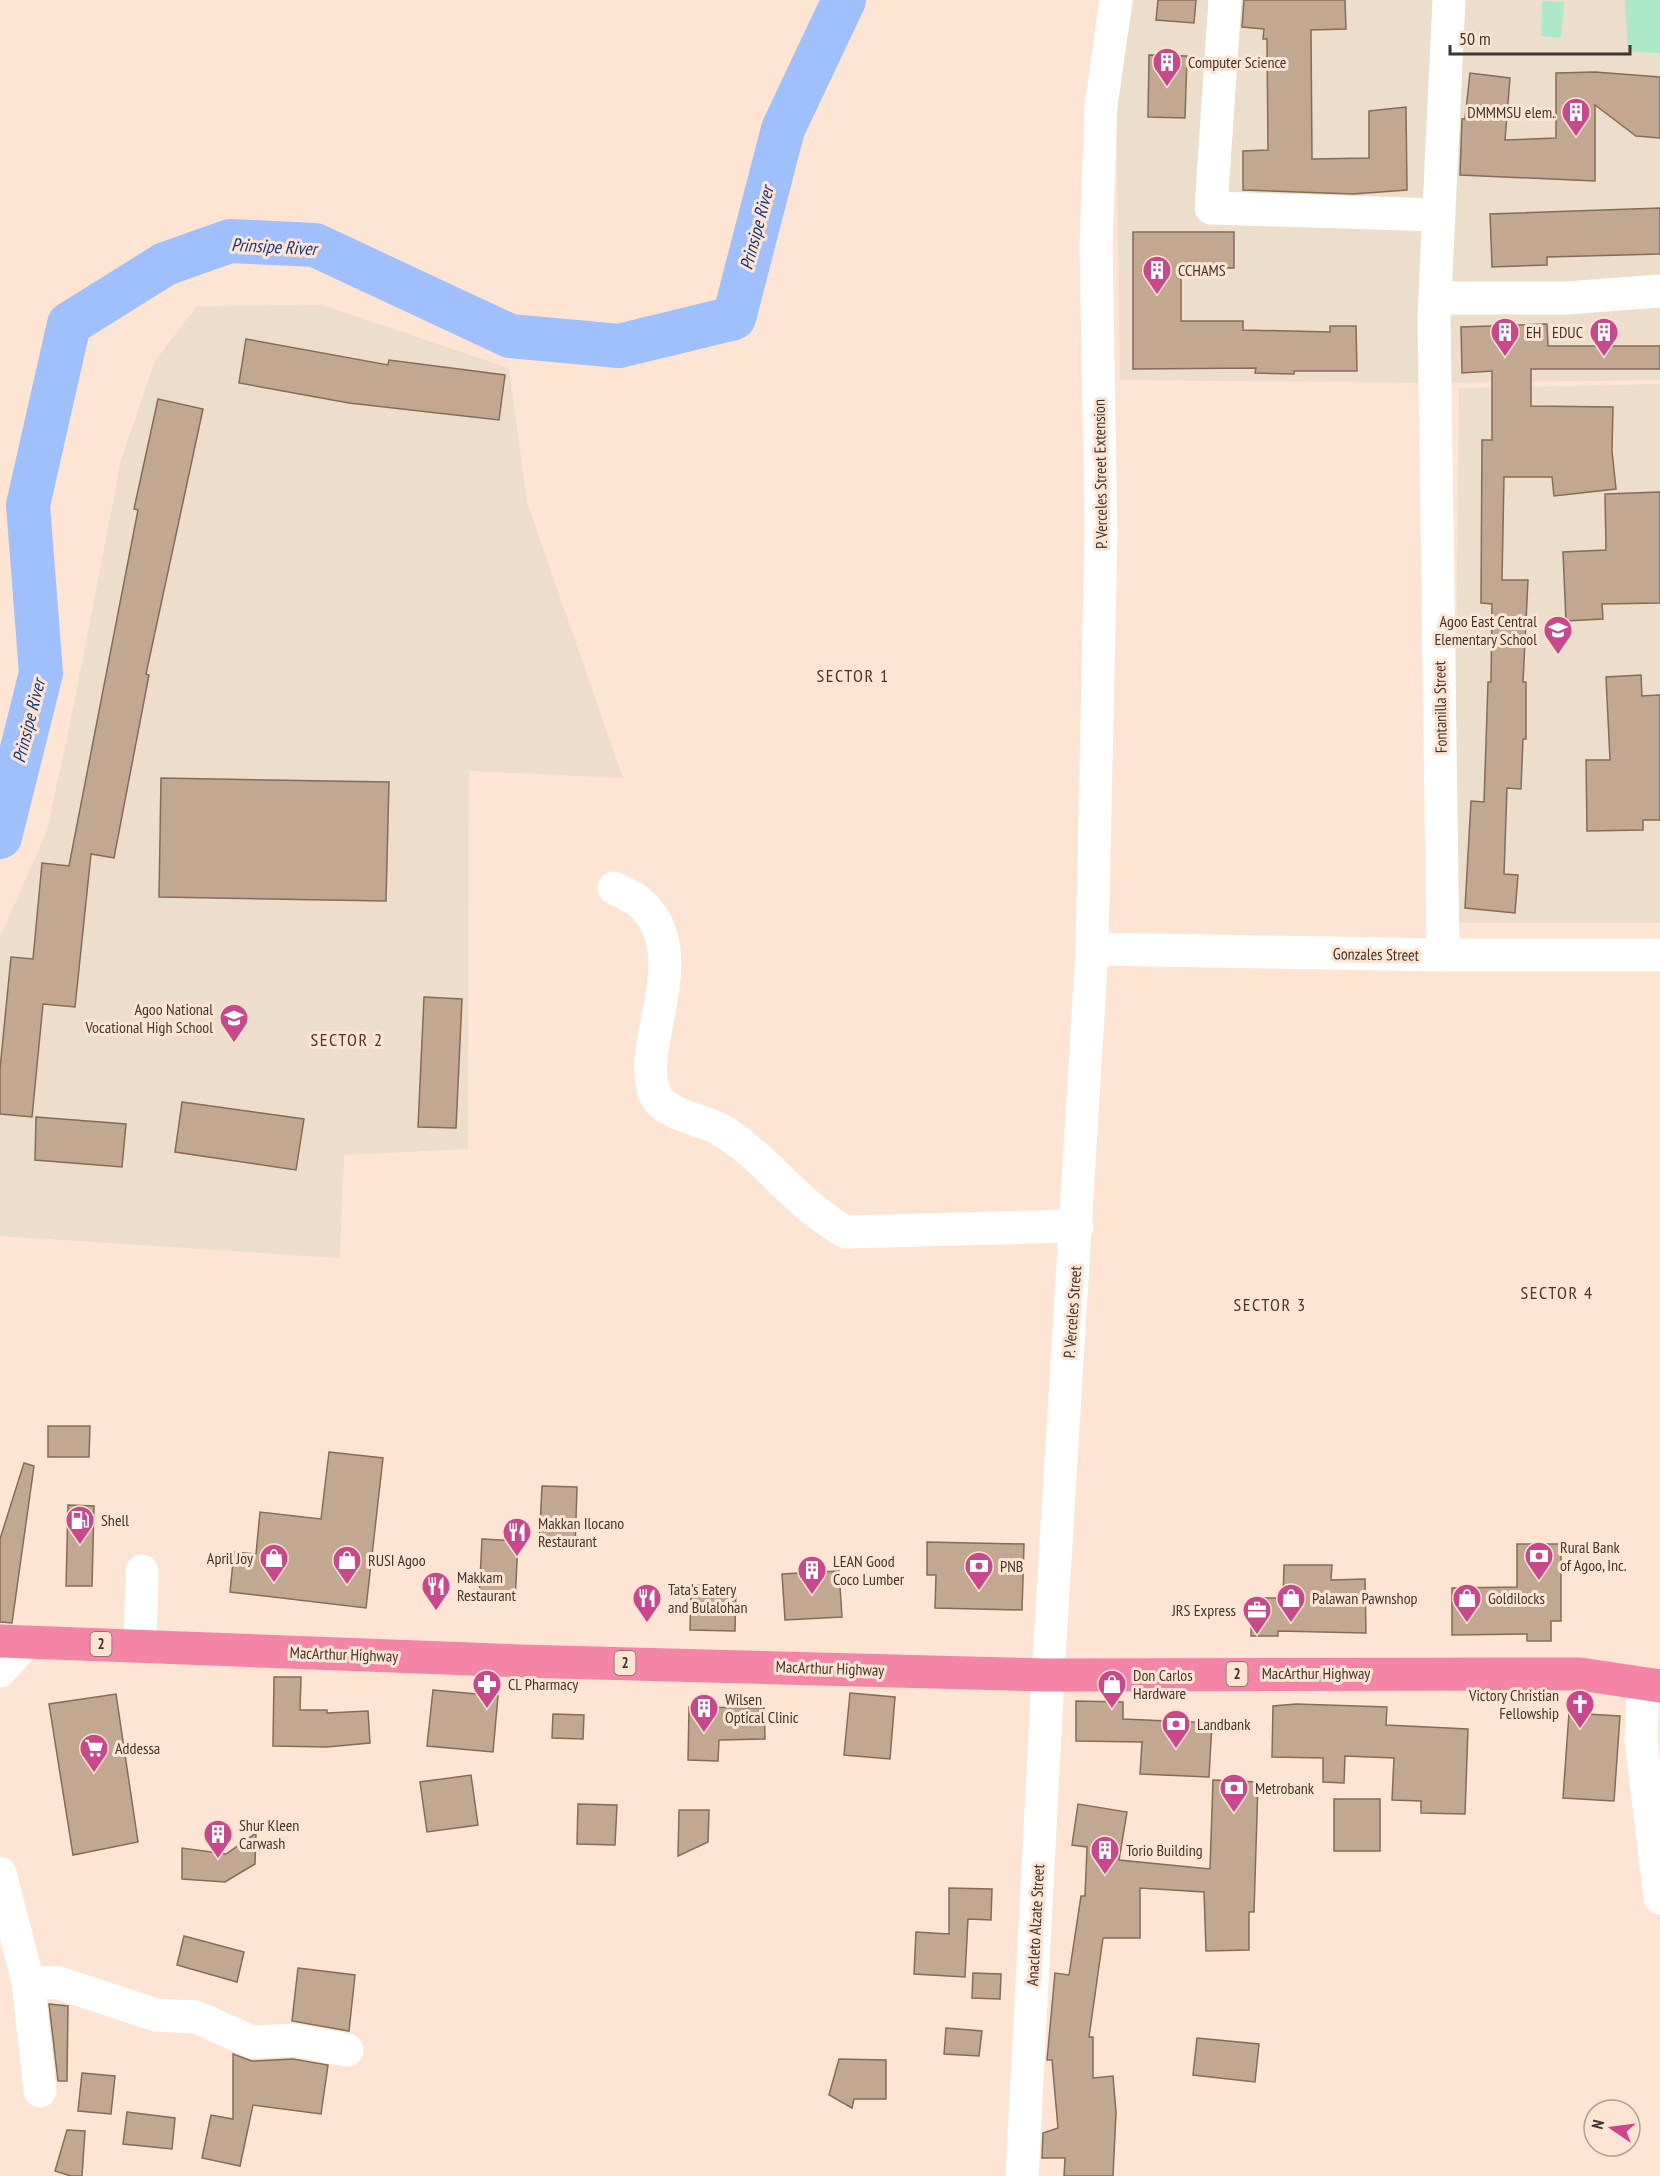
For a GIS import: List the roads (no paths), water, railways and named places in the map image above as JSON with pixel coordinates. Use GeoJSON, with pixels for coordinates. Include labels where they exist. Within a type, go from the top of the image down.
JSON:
{"type":"FeatureCollection","features":[{"type":"Feature","properties":{"kind":"highway","name":"MacArthur Highway"},"geometry":{"type":"LineString","coordinates":[[13,1641],[522,1661],[1048,1675],[1580,1674],[1652,1684]]}},
{"type":"Feature","properties":{"kind":"street","name":"P. Verceles Street Extension"},"geometry":{"type":"LineString","coordinates":[[1092,949],[1101,532],[1096,245],[1101,106],[1116,0]]}},
{"type":"Feature","properties":{"kind":"street"},"geometry":{"type":"LineString","coordinates":[[1225,0],[1211,208],[1439,215]]}},
{"type":"Feature","properties":{"kind":"street","name":"Fontanilla Street"},"geometry":{"type":"LineString","coordinates":[[1443,955],[1435,307],[1449,0]]}},
{"type":"Feature","properties":{"kind":"street"},"geometry":{"type":"LineString","coordinates":[[1435,307],[1660,291]]}},
{"type":"Feature","properties":{"kind":"street"},"geometry":{"type":"LineString","coordinates":[[614,888],[638,901],[651,917],[666,946],[663,985],[650,1063],[654,1092],[663,1106],[720,1130],[777,1174],[828,1223],[846,1232],[1077,1226]]}},
{"type":"Feature","properties":{"kind":"street","name":"Gonzales Street"},"geometry":{"type":"LineString","coordinates":[[1092,949],[1443,955],[1660,955]]}},
{"type":"Feature","properties":{"kind":"street","name":"P. Verceles Street"},"geometry":{"type":"LineString","coordinates":[[1048,1675],[1092,949]]}},
{"type":"Feature","properties":{"kind":"street"},"geometry":{"type":"LineString","coordinates":[[140,1646],[142,1571]]}},
{"type":"Feature","properties":{"kind":"street"},"geometry":{"type":"LineString","coordinates":[[0,1671],[13,1641]]}},
{"type":"Feature","properties":{"kind":"street","name":"Anacleto Alzate Street"},"geometry":{"type":"LineString","coordinates":[[1022,2176],[1048,1675]]}},
{"type":"Feature","properties":{"kind":"street"},"geometry":{"type":"LineString","coordinates":[[1652,1684],[1641,1741],[1660,1898]]}},
{"type":"Feature","properties":{"kind":"street"},"geometry":{"type":"LineString","coordinates":[[0,1873],[28,1982],[40,2091]]}},
{"type":"Feature","properties":{"kind":"street"},"geometry":{"type":"LineString","coordinates":[[28,1982],[59,1983],[156,2015],[196,2017],[252,2042],[294,2040],[347,2050]]}},
{"type":"Feature","properties":{"kind":"waterway","name":"Prinsipe River"},"geometry":{"type":"LineString","coordinates":[[0,837],[41,673],[28,505],[69,324],[165,264],[230,241],[315,245],[510,336],[619,346],[734,318],[783,129],[844,0]]}},
{"type":"Feature","properties":{"kind":"place","name":"Computer Science"},"geometry":{"type":"Point","coordinates":[1167,88]}},
{"type":"Feature","properties":{"kind":"place","name":"DMMMSU elem."},"geometry":{"type":"Point","coordinates":[1576,138]}},
{"type":"Feature","properties":{"kind":"place","name":"CCHAMS"},"geometry":{"type":"Point","coordinates":[1157,296]}},
{"type":"Feature","properties":{"kind":"place","name":"EH"},"geometry":{"type":"Point","coordinates":[1505,358]}},
{"type":"Feature","properties":{"kind":"place","name":"EDUC"},"geometry":{"type":"Point","coordinates":[1604,358]}},
{"type":"Feature","properties":{"kind":"place","name":"Agoo East Central Elementary School"},"geometry":{"type":"Point","coordinates":[1558,656]}},
{"type":"Feature","properties":{"kind":"place","name":"Agoo National Vocational High School"},"geometry":{"type":"Point","coordinates":[234,1044]}},
{"type":"Feature","properties":{"kind":"place","name":"Shell"},"geometry":{"type":"Point","coordinates":[80,1546]}},
{"type":"Feature","properties":{"kind":"place","name":"Makkan Ilocano Restaurant"},"geometry":{"type":"Point","coordinates":[517,1558]}},
{"type":"Feature","properties":{"kind":"place","name":"Rural Bank of Agoo, Inc."},"geometry":{"type":"Point","coordinates":[1539,1582]}},
{"type":"Feature","properties":{"kind":"place","name":"April Joy"},"geometry":{"type":"Point","coordinates":[274,1584]}},
{"type":"Feature","properties":{"kind":"place","name":"RUSI Agoo"},"geometry":{"type":"Point","coordinates":[347,1586]}},
{"type":"Feature","properties":{"kind":"place","name":"PNB"},"geometry":{"type":"Point","coordinates":[979,1592]}},
{"type":"Feature","properties":{"kind":"place","name":"LEAN Good Coco Lumber"},"geometry":{"type":"Point","coordinates":[812,1596]}},
{"type":"Feature","properties":{"kind":"place","name":"Makkam Restaurant"},"geometry":{"type":"Point","coordinates":[436,1612]}},
{"type":"Feature","properties":{"kind":"place","name":"Tata's Eatery and Bulalohan"},"geometry":{"type":"Point","coordinates":[647,1624]}},
{"type":"Feature","properties":{"kind":"place","name":"Palawan Pawnshop"},"geometry":{"type":"Point","coordinates":[1291,1624]}},
{"type":"Feature","properties":{"kind":"place","name":"Goldilocks"},"geometry":{"type":"Point","coordinates":[1467,1624]}},
{"type":"Feature","properties":{"kind":"place","name":"JRS Express"},"geometry":{"type":"Point","coordinates":[1257,1636]}},
{"type":"Feature","properties":{"kind":"place","name":"CL Pharmacy"},"geometry":{"type":"Point","coordinates":[487,1710]}},
{"type":"Feature","properties":{"kind":"place","name":"Don Carlos Hardware"},"geometry":{"type":"Point","coordinates":[1112,1710]}},
{"type":"Feature","properties":{"kind":"place","name":"Victory Christian Fellowship"},"geometry":{"type":"Point","coordinates":[1580,1730]}},
{"type":"Feature","properties":{"kind":"place","name":"Wilsen Optical Clinic"},"geometry":{"type":"Point","coordinates":[704,1734]}},
{"type":"Feature","properties":{"kind":"place","name":"Landbank"},"geometry":{"type":"Point","coordinates":[1176,1750]}},
{"type":"Feature","properties":{"kind":"place","name":"Addessa"},"geometry":{"type":"Point","coordinates":[94,1774]}},
{"type":"Feature","properties":{"kind":"place","name":"Metrobank"},"geometry":{"type":"Point","coordinates":[1234,1814]}},
{"type":"Feature","properties":{"kind":"place","name":"Shur Kleen Carwash"},"geometry":{"type":"Point","coordinates":[218,1860]}},
{"type":"Feature","properties":{"kind":"place","name":"Torio Building"},"geometry":{"type":"Point","coordinates":[1105,1876]}},
{"type":"Feature","properties":{"kind":"district","name":"SECTOR 1"},"geometry":{"type":"Point","coordinates":[853,676]}},
{"type":"Feature","properties":{"kind":"district","name":"SECTOR 2"},"geometry":{"type":"Point","coordinates":[347,1040]}},
{"type":"Feature","properties":{"kind":"district","name":"SECTOR 4"},"geometry":{"type":"Point","coordinates":[1557,1293]}},
{"type":"Feature","properties":{"kind":"district","name":"SECTOR 3"},"geometry":{"type":"Point","coordinates":[1270,1305]}}]}
